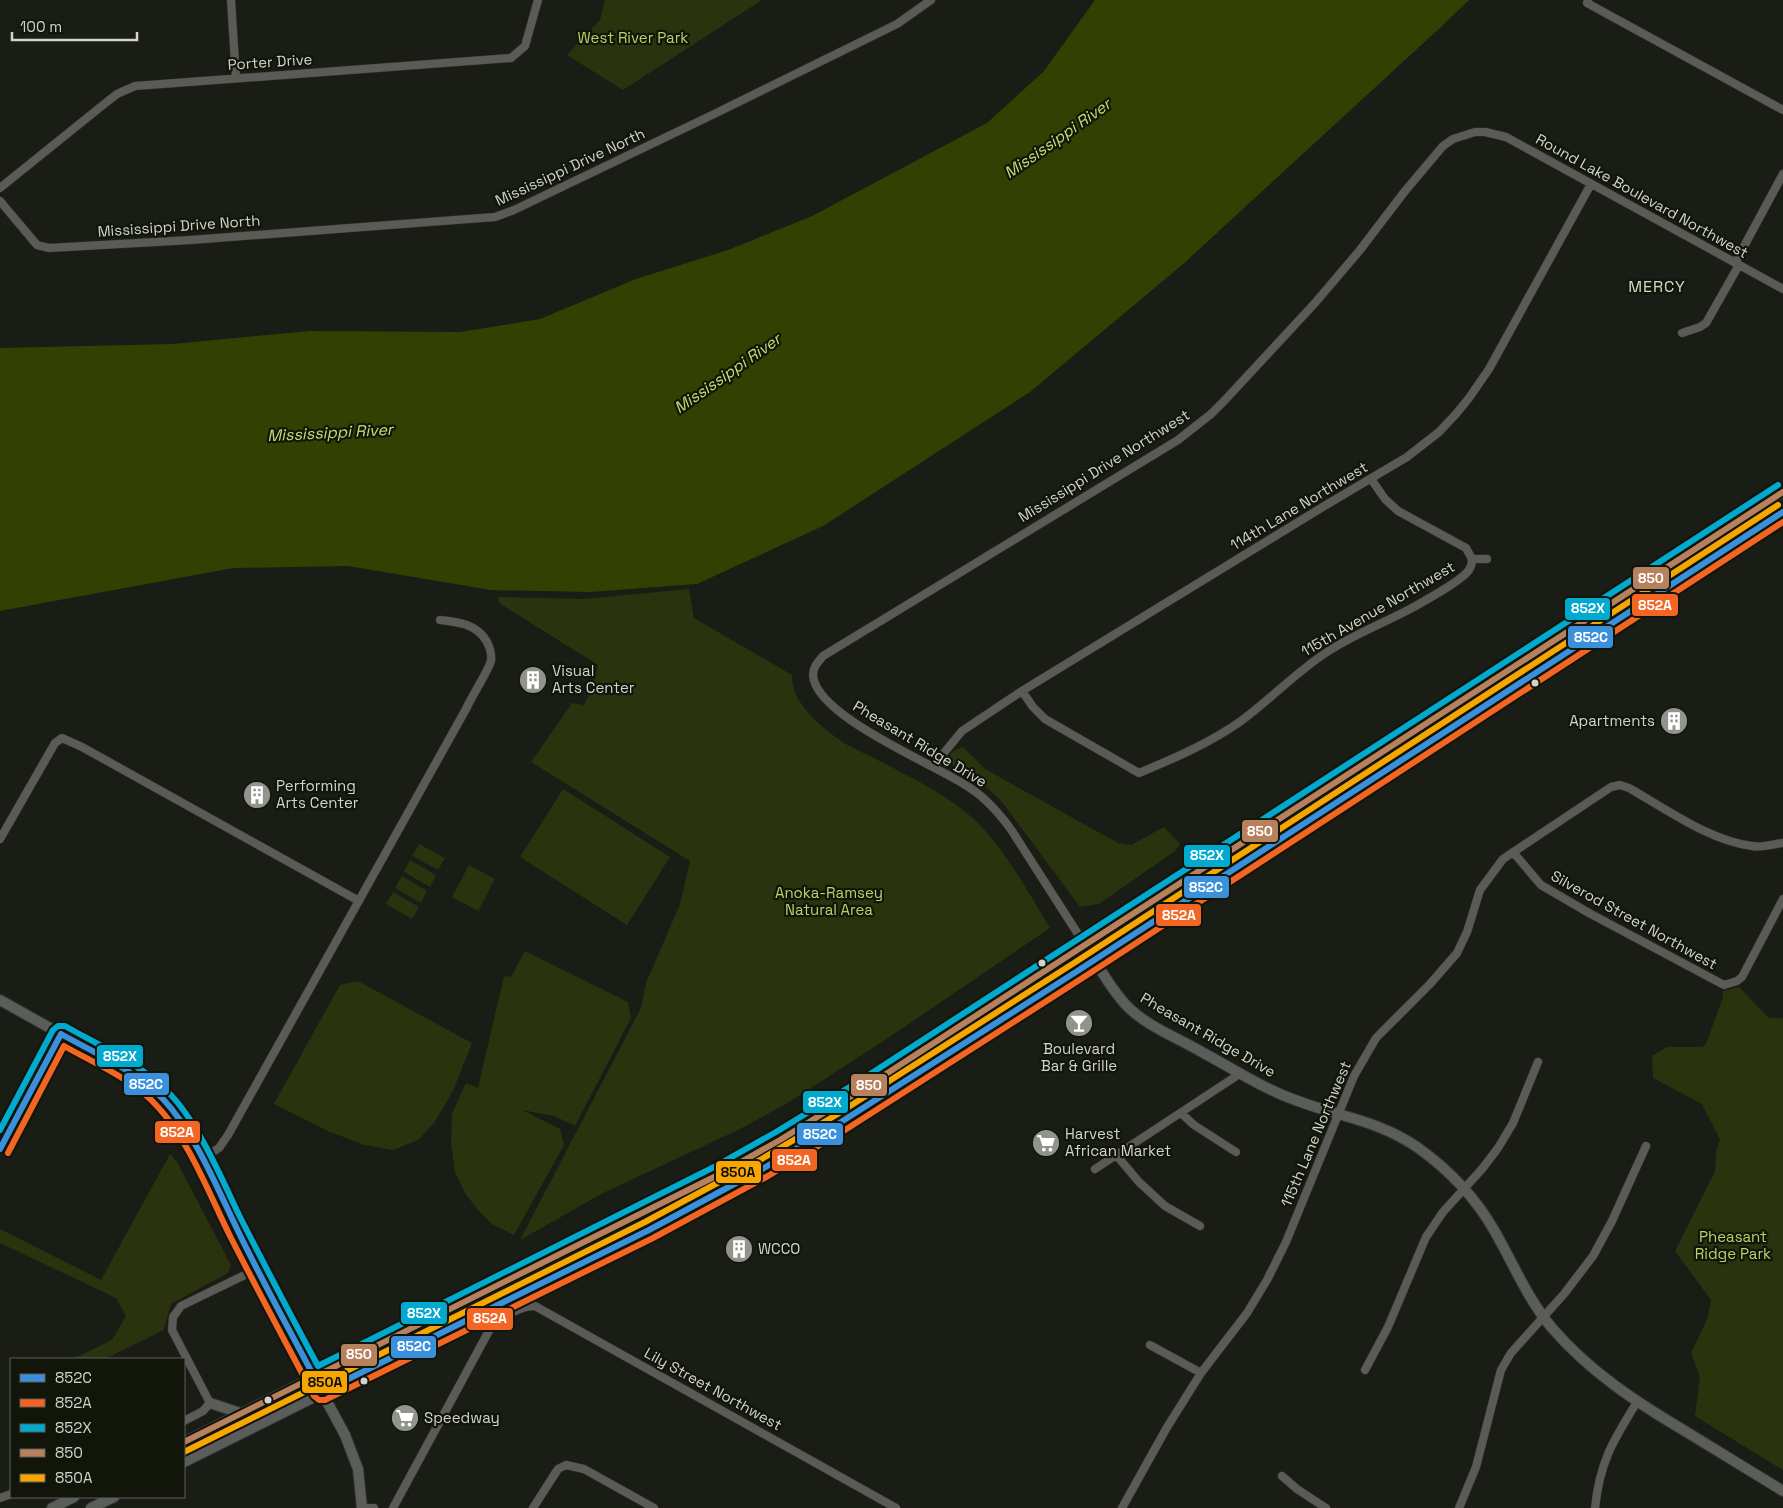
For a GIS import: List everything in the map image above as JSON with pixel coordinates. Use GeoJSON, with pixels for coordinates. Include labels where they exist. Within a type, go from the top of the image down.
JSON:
{"type":"FeatureCollection","features":[{"type":"Feature","properties":{"kind":"main road"},"geometry":{"type":"LineString","coordinates":[[185,1442],[636,1217],[780,1140],[866,1087],[1783,492]]}},
{"type":"Feature","properties":{"kind":"main road"},"geometry":{"type":"LineString","coordinates":[[185,1461],[649,1230],[764,1168],[849,1117],[1783,512]]}},
{"type":"Feature","properties":{"kind":"main road","name":"Pheasant Ridge Drive"},"geometry":{"type":"LineString","coordinates":[[1085,945],[1120,998],[1138,1015],[1283,1096],[1379,1127],[1409,1142],[1441,1165],[1464,1189],[1493,1228],[1524,1289],[1543,1317],[1569,1347],[1592,1369],[1637,1402],[1783,1491]]}},
{"type":"Feature","properties":{"kind":"main road"},"geometry":{"type":"LineString","coordinates":[[0,1000],[132,1074],[156,1092],[178,1117],[202,1159],[256,1269],[345,1435],[360,1478],[362,1508]]}},
{"type":"Feature","properties":{"kind":"main road"},"geometry":{"type":"LineString","coordinates":[[210,1402],[243,1414]]}},
{"type":"Feature","properties":{"kind":"main road"},"geometry":{"type":"LineString","coordinates":[[52,1508],[72,1498]]}},
{"type":"Feature","properties":{"kind":"main road"},"geometry":{"type":"LineString","coordinates":[[91,1508],[112,1498]]}},
{"type":"Feature","properties":{"kind":"street"},"geometry":{"type":"LineString","coordinates":[[231,0],[236,78]]}},
{"type":"Feature","properties":{"kind":"street","name":"Porter Drive"},"geometry":{"type":"LineString","coordinates":[[0,188],[103,104],[126,90],[145,84],[511,58],[525,46],[538,0]]}},
{"type":"Feature","properties":{"kind":"street","name":"Mississippi Drive North"},"geometry":{"type":"LineString","coordinates":[[0,202],[37,245],[49,248],[191,240],[495,217],[523,206],[790,78],[896,24],[931,0]]}},
{"type":"Feature","properties":{"kind":"street"},"geometry":{"type":"LineString","coordinates":[[1588,1],[1783,110]]}},
{"type":"Feature","properties":{"kind":"street","name":"Round Lake Boulevard Northwest"},"geometry":{"type":"LineString","coordinates":[[1486,132],[1506,137],[1783,289]]}},
{"type":"Feature","properties":{"kind":"street","name":"Mississippi Drive Northwest"},"geometry":{"type":"LineString","coordinates":[[823,656],[1170,445],[1195,427],[1225,400],[1315,303],[1348,265],[1405,191],[1443,146],[1463,135],[1486,132]]}},
{"type":"Feature","properties":{"kind":"street"},"geometry":{"type":"LineString","coordinates":[[1682,333],[1706,324],[1783,174]]}},
{"type":"Feature","properties":{"kind":"street","name":"114th Lane Northwest"},"geometry":{"type":"LineString","coordinates":[[934,767],[962,731],[1022,691],[1407,457],[1429,440],[1470,398],[1494,361],[1591,184]]}},
{"type":"Feature","properties":{"kind":"street"},"geometry":{"type":"LineString","coordinates":[[1371,479],[1385,499],[1398,511],[1466,548],[1472,560],[1487,559]]}},
{"type":"Feature","properties":{"kind":"street","name":"115th Avenue Northwest"},"geometry":{"type":"LineString","coordinates":[[1022,691],[1033,707],[1045,719],[1139,773],[1182,755],[1232,727],[1294,676],[1327,652],[1352,637],[1414,607],[1458,580],[1469,571],[1472,560]]}},
{"type":"Feature","properties":{"kind":"street"},"geometry":{"type":"LineString","coordinates":[[202,1159],[218,1148],[228,1135],[462,717],[490,661],[488,644],[478,630],[464,623],[440,620]]}},
{"type":"Feature","properties":{"kind":"street","name":"Pheasant Ridge Drive"},"geometry":{"type":"LineString","coordinates":[[823,656],[815,666],[814,680],[820,693],[833,707],[861,727],[968,786],[999,814],[1012,831],[1085,945]]}},
{"type":"Feature","properties":{"kind":"street"},"geometry":{"type":"LineString","coordinates":[[0,839],[52,746],[62,738],[72,741],[359,900]]}},
{"type":"Feature","properties":{"kind":"street","name":"115th Lane Northwest"},"geometry":{"type":"LineString","coordinates":[[1122,1508],[1166,1429],[1201,1373],[1247,1313],[1267,1280],[1286,1242],[1354,1076],[1376,1038],[1430,984],[1457,953],[1467,932],[1480,890],[1503,859],[1611,787],[1620,785],[1629,788],[1685,820],[1727,841],[1754,847],[1783,843]]}},
{"type":"Feature","properties":{"kind":"street","name":"Silverod Street Northwest"},"geometry":{"type":"LineString","coordinates":[[1513,852],[1541,885],[1589,913],[1724,985],[1737,982],[1742,977],[1783,899]]}},
{"type":"Feature","properties":{"kind":"street"},"geometry":{"type":"LineString","coordinates":[[0,1149],[61,1034]]}},
{"type":"Feature","properties":{"kind":"street"},"geometry":{"type":"LineString","coordinates":[[1365,1370],[1394,1312],[1433,1224],[1482,1169],[1506,1136],[1538,1062]]}},
{"type":"Feature","properties":{"kind":"street"},"geometry":{"type":"LineString","coordinates":[[1095,1170],[1182,1114],[1241,1073]]}},
{"type":"Feature","properties":{"kind":"street"},"geometry":{"type":"LineString","coordinates":[[1182,1114],[1194,1125],[1236,1152]]}},
{"type":"Feature","properties":{"kind":"street"},"geometry":{"type":"LineString","coordinates":[[1459,1508],[1476,1467],[1501,1370],[1511,1353],[1575,1281],[1604,1239],[1646,1146]]}},
{"type":"Feature","properties":{"kind":"street"},"geometry":{"type":"LineString","coordinates":[[1117,1156],[1139,1182],[1165,1206],[1200,1226]]}},
{"type":"Feature","properties":{"kind":"street"},"geometry":{"type":"LineString","coordinates":[[185,1420],[203,1411],[210,1402],[172,1330],[173,1317],[180,1306],[256,1269]]}},
{"type":"Feature","properties":{"kind":"street","name":"Lily Street Northwest"},"geometry":{"type":"LineString","coordinates":[[393,1508],[490,1327],[501,1319],[528,1306],[539,1307],[896,1508]]}},
{"type":"Feature","properties":{"kind":"street"},"geometry":{"type":"LineString","coordinates":[[1150,1345],[1201,1373]]}},
{"type":"Feature","properties":{"kind":"street"},"geometry":{"type":"LineString","coordinates":[[1594,1508],[1598,1479],[1604,1460],[1637,1402]]}},
{"type":"Feature","properties":{"kind":"street"},"geometry":{"type":"LineString","coordinates":[[533,1508],[558,1469],[566,1465],[584,1468],[654,1508]]}},
{"type":"Feature","properties":{"kind":"street"},"geometry":{"type":"LineString","coordinates":[[1282,1476],[1297,1489],[1326,1508]]}},
{"type":"Feature","properties":{"kind":"street"},"geometry":{"type":"LineString","coordinates":[[366,1508],[374,1508]]}},
{"type":"Feature","properties":{"kind":"green space","name":"West River Park"},"geometry":{"type":"Polygon","coordinates":[[[605,0],[762,0],[623,90],[567,55],[600,20],[605,0]]]}},
{"type":"Feature","properties":{"kind":"green space","name":"Anoka-Ramsey Natural Area"},"geometry":{"type":"Polygon","coordinates":[[[689,589],[694,618],[792,675],[793,685],[801,703],[815,720],[832,734],[847,745],[934,790],[968,814],[981,826],[1003,853],[1050,928],[888,1038],[786,1104],[738,1130],[603,1193],[520,1240],[641,1008],[646,983],[680,904],[690,861],[531,762],[572,703],[584,705],[593,686],[598,665],[499,603],[498,597],[583,599],[689,589]]]}},
{"type":"Feature","properties":{"kind":"green space"},"geometry":{"type":"Polygon","coordinates":[[[963,747],[985,769],[1118,843],[1131,845],[1164,827],[1180,844],[1175,851],[1099,904],[1080,907],[1002,802],[986,787],[947,761],[952,752],[963,747]]]}},
{"type":"Feature","properties":{"kind":"green space"},"geometry":{"type":"Polygon","coordinates":[[[563,789],[670,857],[627,925],[520,857],[563,789]]]}},
{"type":"Feature","properties":{"kind":"green space"},"geometry":{"type":"Polygon","coordinates":[[[419,844],[445,858],[438,870],[412,856],[419,844]]]}},
{"type":"Feature","properties":{"kind":"green space"},"geometry":{"type":"Polygon","coordinates":[[[410,860],[436,875],[430,887],[404,872],[410,860]]]}},
{"type":"Feature","properties":{"kind":"green space"},"geometry":{"type":"Polygon","coordinates":[[[469,865],[495,879],[478,911],[452,897],[469,865]]]}},
{"type":"Feature","properties":{"kind":"green space"},"geometry":{"type":"Polygon","coordinates":[[[402,876],[427,891],[421,903],[395,888],[402,876]]]}},
{"type":"Feature","properties":{"kind":"green space"},"geometry":{"type":"Polygon","coordinates":[[[393,892],[419,907],[412,919],[386,904],[393,892]]]}},
{"type":"Feature","properties":{"kind":"green space"},"geometry":{"type":"Polygon","coordinates":[[[525,951],[628,1002],[631,1018],[575,1126],[554,1116],[522,1110],[560,1129],[564,1145],[514,1235],[493,1225],[477,1209],[465,1193],[455,1172],[451,1143],[452,1114],[466,1083],[478,1088],[504,976],[511,977],[525,951]]]}},
{"type":"Feature","properties":{"kind":"green space"},"geometry":{"type":"Polygon","coordinates":[[[358,981],[472,1043],[453,1091],[434,1123],[418,1140],[393,1150],[364,1145],[328,1131],[274,1104],[340,985],[358,981]]]}},
{"type":"Feature","properties":{"kind":"green space","name":"Pheasant Ridge Park"},"geometry":{"type":"Polygon","coordinates":[[[1739,987],[1769,1018],[1783,1018],[1783,1470],[1695,1416],[1700,1377],[1691,1353],[1708,1317],[1711,1300],[1675,1251],[1715,1171],[1716,1152],[1720,1139],[1702,1104],[1653,1078],[1652,1056],[1667,1047],[1702,1047],[1706,1044],[1723,997],[1723,991],[1739,987]]]}},
{"type":"Feature","properties":{"kind":"green space"},"geometry":{"type":"Polygon","coordinates":[[[170,1154],[177,1162],[231,1265],[228,1273],[171,1304],[164,1330],[107,1358],[75,1358],[112,1340],[126,1316],[116,1298],[0,1243],[0,1229],[101,1280],[170,1154]]]}},
{"type":"Feature","properties":{"kind":"water","name":"Mississippi River"},"geometry":{"type":"Polygon","coordinates":[[[1095,0],[1469,0],[1182,265],[1030,392],[823,526],[697,584],[590,592],[491,590],[348,566],[233,568],[0,611],[0,348],[173,344],[310,331],[460,332],[540,319],[636,279],[728,250],[812,216],[987,123],[1044,71],[1095,0]]]}},
{"type":"Feature","properties":{"kind":"transit line","name":"852X"},"geometry":{"type":"LineString","coordinates":[[0,1130],[53,1030],[58,1026],[65,1026],[144,1072],[178,1103],[198,1133],[318,1366],[714,1167],[776,1132],[861,1080],[1778,485]]}},
{"type":"Feature","properties":{"kind":"transit line","name":"850"},"geometry":{"type":"LineString","coordinates":[[185,1442],[718,1175],[780,1140],[866,1087],[1783,492]]}},
{"type":"Feature","properties":{"kind":"transit line","name":"850A"},"geometry":{"type":"LineString","coordinates":[[185,1452],[645,1222],[760,1160],[836,1115],[1074,963],[1778,505]]}},
{"type":"Feature","properties":{"kind":"transit line","name":"852C"},"geometry":{"type":"LineString","coordinates":[[0,1149],[61,1034],[115,1063],[153,1089],[175,1113],[195,1144],[258,1271],[322,1392],[649,1230],[764,1168],[841,1122],[1079,970],[1783,512]]}},
{"type":"Feature","properties":{"kind":"transit line","name":"852A"},"geometry":{"type":"LineString","coordinates":[[8,1153],[64,1046],[137,1088],[157,1106],[179,1135],[314,1396],[319,1400],[325,1400],[653,1238],[768,1176],[845,1130],[1084,977],[1783,522]]}},
{"type":"Feature","properties":{"kind":"place","name":"Visual Arts Center"},"geometry":{"type":"Point","coordinates":[533,680]}},
{"type":"Feature","properties":{"kind":"place","name":"Apartments"},"geometry":{"type":"Point","coordinates":[1674,721]}},
{"type":"Feature","properties":{"kind":"place","name":"Performing Arts Center"},"geometry":{"type":"Point","coordinates":[257,795]}},
{"type":"Feature","properties":{"kind":"place","name":"Boulevard Bar & Grille"},"geometry":{"type":"Point","coordinates":[1079,1023]}},
{"type":"Feature","properties":{"kind":"place","name":"Harvest African Market"},"geometry":{"type":"Point","coordinates":[1046,1143]}},
{"type":"Feature","properties":{"kind":"place","name":"WCCO"},"geometry":{"type":"Point","coordinates":[739,1249]}},
{"type":"Feature","properties":{"kind":"place","name":"Speedway"},"geometry":{"type":"Point","coordinates":[405,1418]}},
{"type":"Feature","properties":{"kind":"district","name":"MERCY"},"geometry":{"type":"Point","coordinates":[1657,286]}}]}
